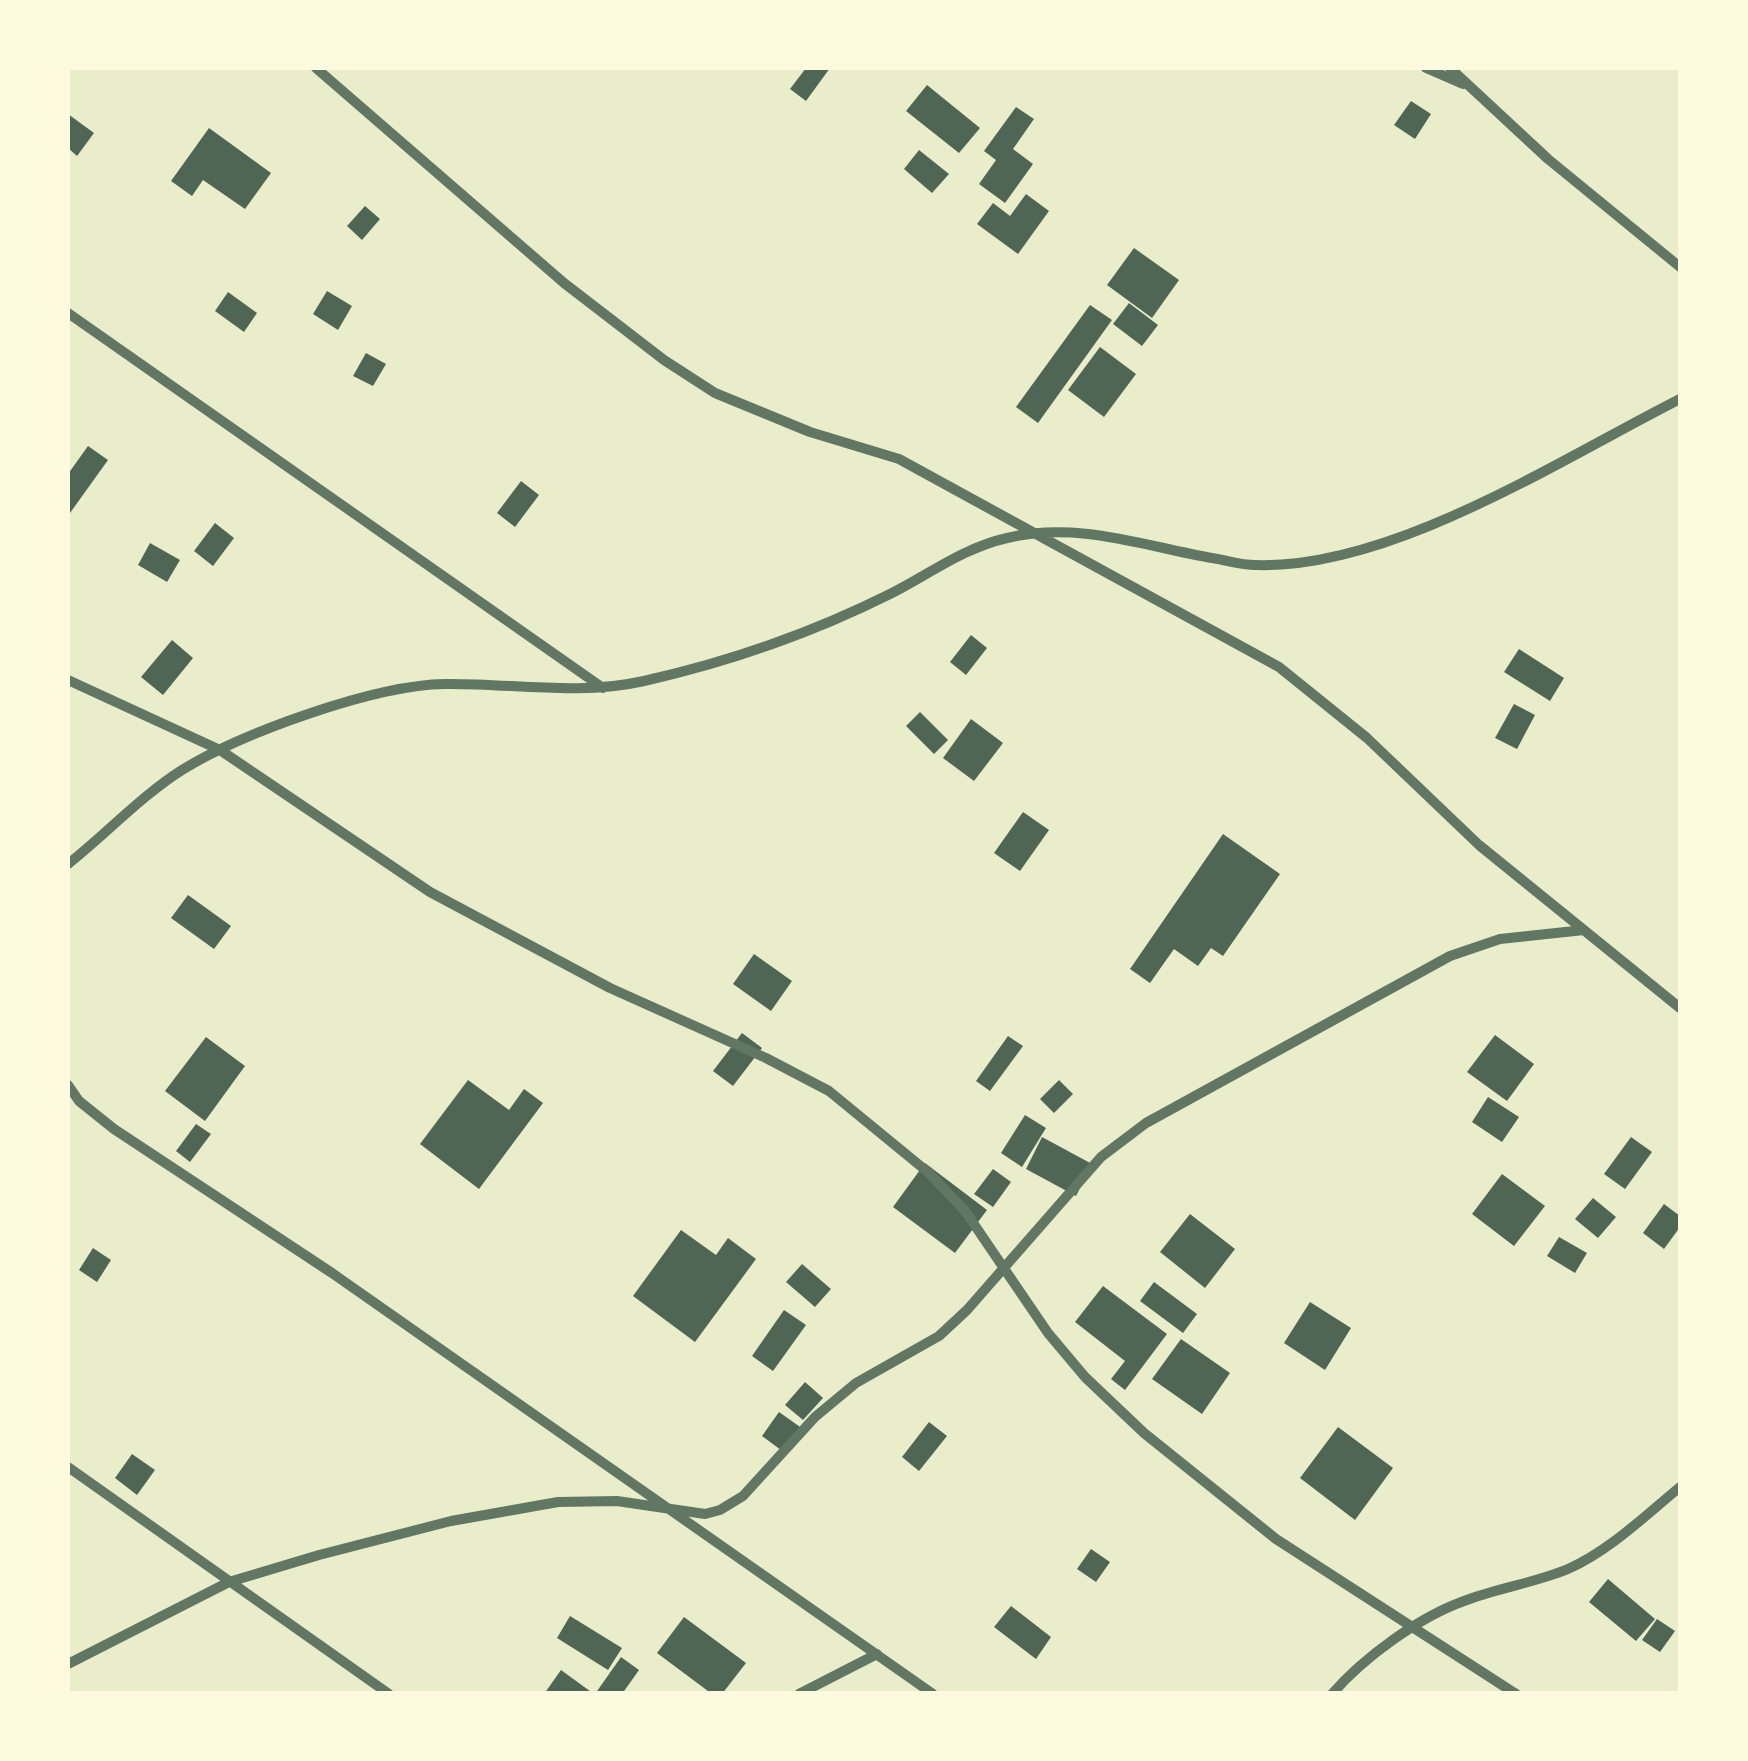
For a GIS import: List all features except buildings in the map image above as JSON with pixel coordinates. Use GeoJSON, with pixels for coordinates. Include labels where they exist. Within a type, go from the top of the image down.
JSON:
{"type":"FeatureCollection","features":[{"type":"Feature","properties":{"kind":"street"},"geometry":{"type":"LineString","coordinates":[[316,68],[564,283],[664,360],[731,400],[810,432],[900,459],[1279,667],[1366,738],[1479,845],[1680,1008]]}},
{"type":"Feature","properties":{"kind":"street"},"geometry":{"type":"LineString","coordinates":[[1426,68],[1468,86]]}},
{"type":"Feature","properties":{"kind":"street"},"geometry":{"type":"LineString","coordinates":[[1450,68],[1604,206],[1680,267]]}},
{"type":"Feature","properties":{"kind":"street"},"geometry":{"type":"LineString","coordinates":[[68,312],[603,688]]}},
{"type":"Feature","properties":{"kind":"street"},"geometry":{"type":"LineString","coordinates":[[68,864],[180,772],[220,750],[296,719],[390,690],[442,684],[603,688],[643,681],[768,647],[889,594],[956,556],[1006,538],[1032,534],[1098,532],[1255,565],[1360,550],[1492,496],[1680,399]]}},
{"type":"Feature","properties":{"kind":"street"},"geometry":{"type":"LineString","coordinates":[[68,680],[220,750],[430,892],[610,988],[766,1058],[829,1091],[930,1173],[965,1211],[1048,1333],[1086,1377],[1144,1433],[1276,1539],[1516,1694]]}},
{"type":"Feature","properties":{"kind":"street"},"geometry":{"type":"LineString","coordinates":[[68,1664],[228,1582],[452,1522],[558,1502],[617,1501],[705,1514],[720,1510],[744,1496],[815,1417],[856,1383],[939,1336],[967,1310],[1101,1157],[1146,1124],[1450,956],[1500,938],[1584,930]]}},
{"type":"Feature","properties":{"kind":"street"},"geometry":{"type":"LineString","coordinates":[[68,1085],[79,1100],[114,1129],[332,1273],[933,1694]]}},
{"type":"Feature","properties":{"kind":"street"},"geometry":{"type":"LineString","coordinates":[[68,1467],[389,1694]]}},
{"type":"Feature","properties":{"kind":"street"},"geometry":{"type":"LineString","coordinates":[[1332,1694],[1378,1651],[1414,1628],[1462,1601],[1572,1567],[1611,1542],[1680,1487]]}},
{"type":"Feature","properties":{"kind":"street"},"geometry":{"type":"LineString","coordinates":[[800,1694],[877,1654]]}}]}
